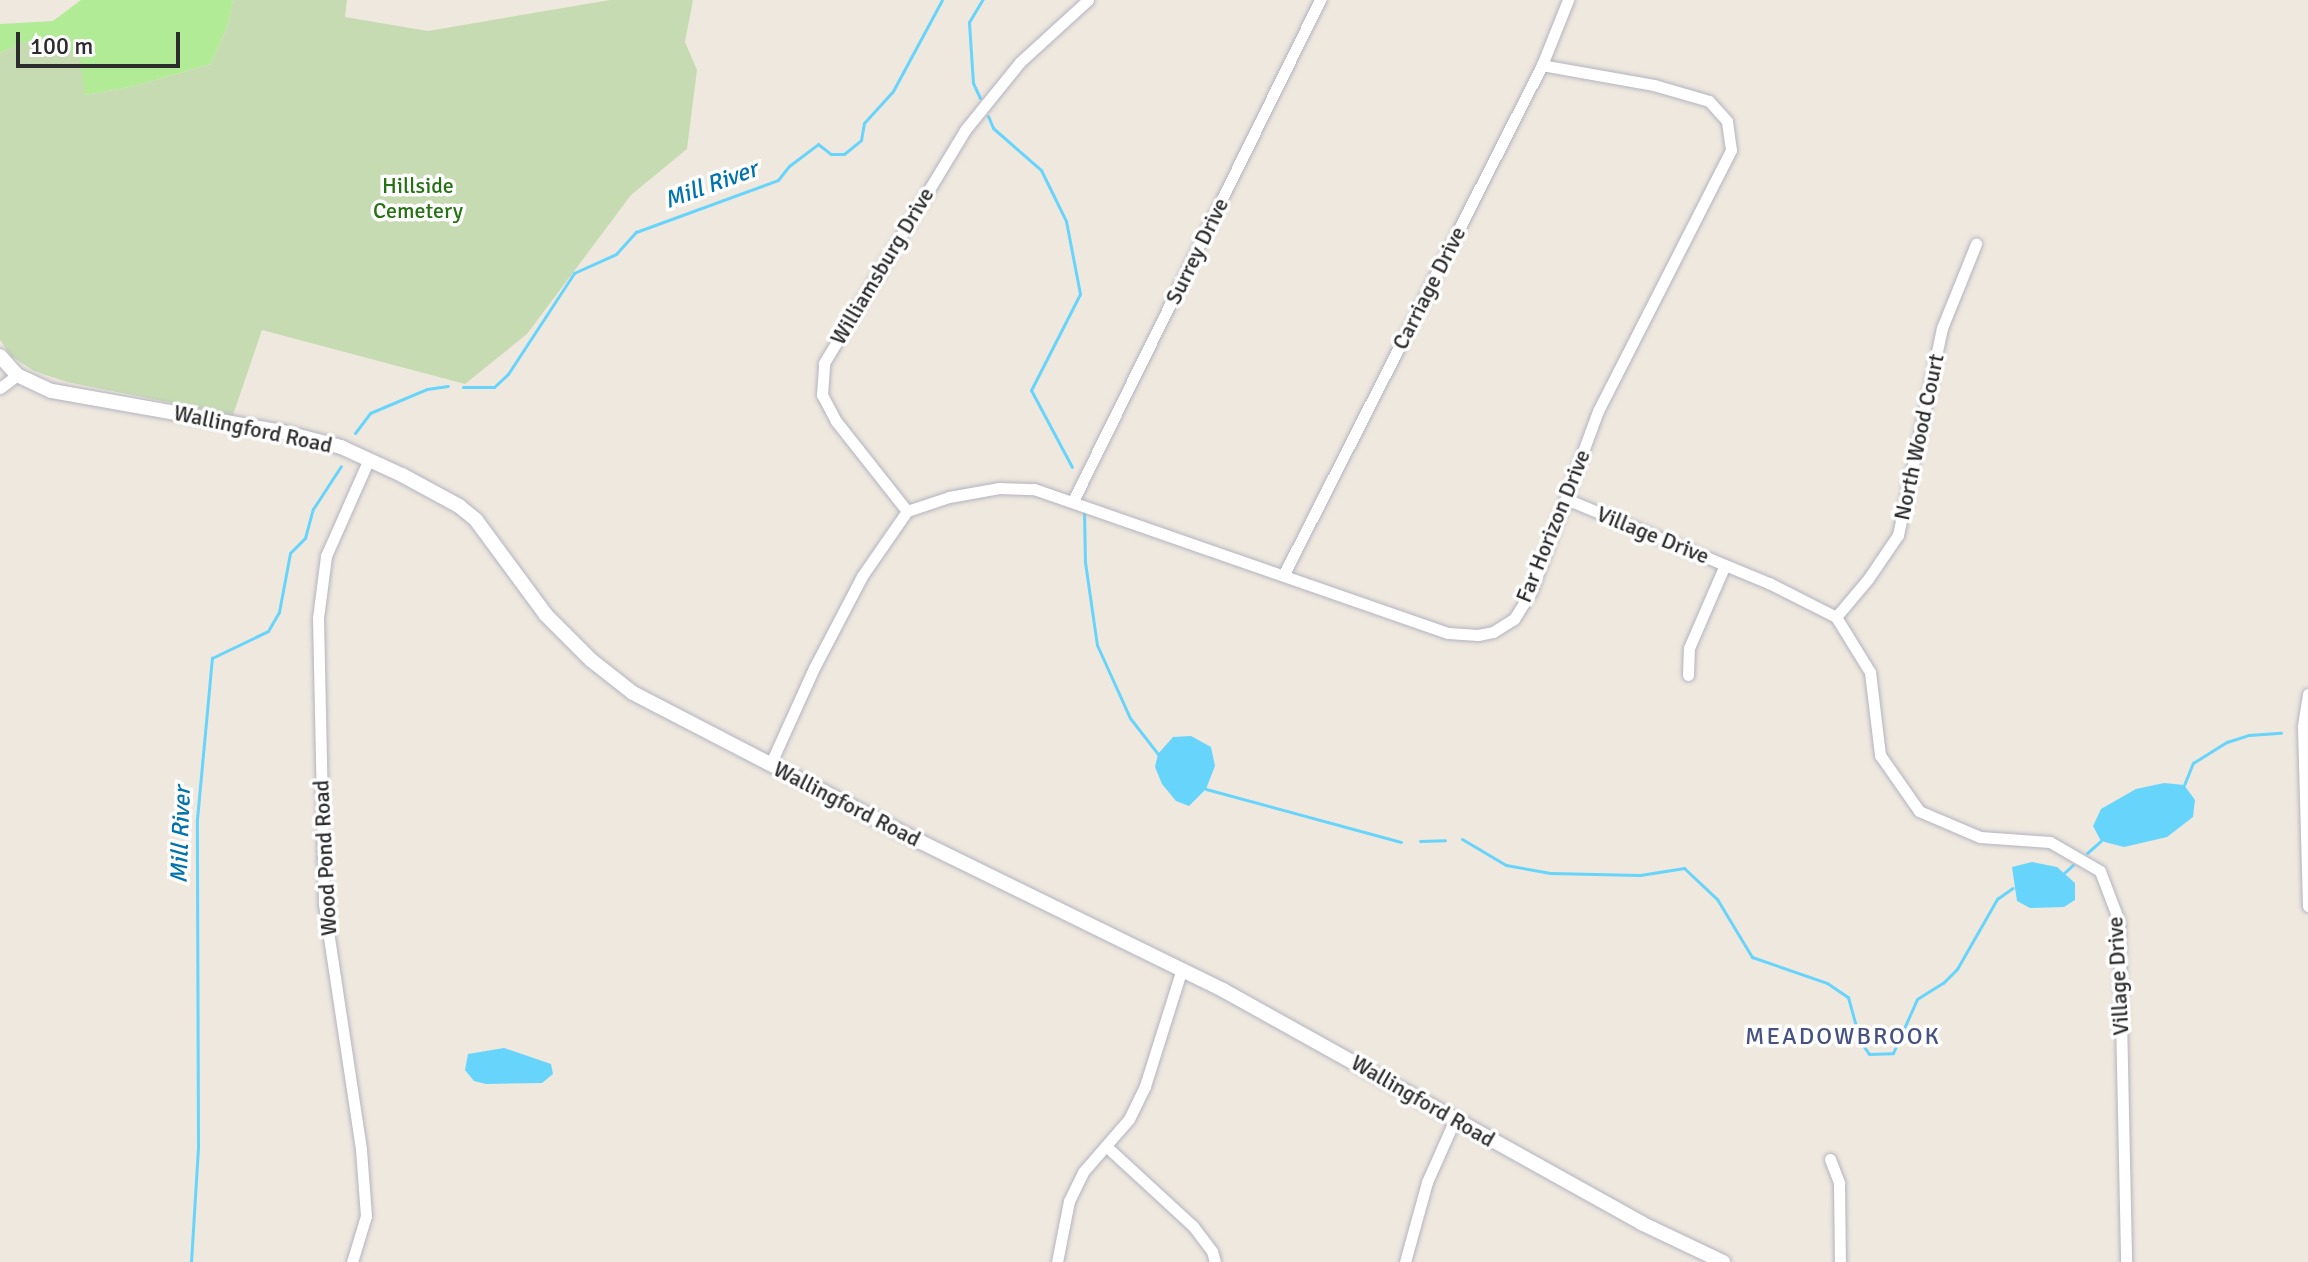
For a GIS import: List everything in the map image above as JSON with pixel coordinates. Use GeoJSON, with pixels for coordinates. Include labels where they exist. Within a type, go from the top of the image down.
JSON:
{"type":"FeatureCollection","features":[{"type":"Feature","properties":{"kind":"street","name":"Williamsburg Drive"},"geometry":{"type":"LineString","coordinates":[[907,511],[836,421],[822,395],[824,363],[965,130],[1020,62],[1088,0]]}},
{"type":"Feature","properties":{"kind":"street","name":"Surrey Drive"},"geometry":{"type":"LineString","coordinates":[[1073,501],[1320,0]]}},
{"type":"Feature","properties":{"kind":"street","name":"Carriage Drive"},"geometry":{"type":"LineString","coordinates":[[1284,574],[1542,65],[1568,0]]}},
{"type":"Feature","properties":{"kind":"street","name":"Far Horizon Drive"},"geometry":{"type":"LineString","coordinates":[[907,511],[949,497],[999,488],[1034,489],[1448,633],[1472,636],[1493,632],[1514,619],[1531,592],[1598,411],[1731,150],[1727,121],[1709,101],[1654,85],[1542,65]]}},
{"type":"Feature","properties":{"kind":"street","name":"North Wood Court"},"geometry":{"type":"LineString","coordinates":[[1836,617],[1868,579],[1898,535],[1942,328],[1976,244]]}},
{"type":"Feature","properties":{"kind":"street","name":"Wallingford Road"},"geometry":{"type":"LineString","coordinates":[[0,356],[17,375],[52,391],[287,433],[369,459],[441,496],[476,520],[546,615],[620,684],[770,765],[1182,969],[1641,1223],[1723,1262]]}},
{"type":"Feature","properties":{"kind":"street"},"geometry":{"type":"LineString","coordinates":[[0,388],[17,375]]}},
{"type":"Feature","properties":{"kind":"street","name":"Wood Pond Road"},"geometry":{"type":"LineString","coordinates":[[352,1262],[366,1216],[361,1149],[324,903],[318,618],[326,556],[369,459]]}},
{"type":"Feature","properties":{"kind":"street","name":"Village Drive"},"geometry":{"type":"LineString","coordinates":[[1566,499],[1725,565],[1836,617],[1870,672],[1880,755],[1919,811],[1980,837],[2050,842],[2100,871],[2119,921],[2126,1262]]}},
{"type":"Feature","properties":{"kind":"street"},"geometry":{"type":"LineString","coordinates":[[770,765],[814,668],[862,576],[907,511]]}},
{"type":"Feature","properties":{"kind":"street"},"geometry":{"type":"LineString","coordinates":[[1688,675],[1689,648],[1725,565]]}},
{"type":"Feature","properties":{"kind":"street"},"geometry":{"type":"LineString","coordinates":[[2308,694],[2303,727],[2308,906]]}},
{"type":"Feature","properties":{"kind":"street"},"geometry":{"type":"LineString","coordinates":[[1057,1262],[1069,1201],[1083,1172],[1129,1119],[1145,1086],[1182,969]]}},
{"type":"Feature","properties":{"kind":"street"},"geometry":{"type":"LineString","coordinates":[[1405,1262],[1427,1182],[1455,1119]]}},
{"type":"Feature","properties":{"kind":"street"},"geometry":{"type":"LineString","coordinates":[[1107,1147],[1193,1226],[1212,1251],[1215,1262]]}},
{"type":"Feature","properties":{"kind":"street"},"geometry":{"type":"LineString","coordinates":[[1830,1159],[1839,1183],[1840,1262]]}},
{"type":"Feature","properties":{"kind":"green space"},"geometry":{"type":"Polygon","coordinates":[[[81,0],[233,0],[228,24],[211,64],[135,86],[85,95],[25,42],[0,53],[0,24],[53,21],[81,0]]]}},
{"type":"Feature","properties":{"kind":"green space","name":"Hillside Cemetery"},"geometry":{"type":"Polygon","coordinates":[[[233,0],[347,0],[345,17],[428,31],[610,0],[693,0],[685,42],[697,70],[687,149],[631,195],[527,334],[465,384],[262,330],[233,415],[67,382],[34,371],[11,356],[0,340],[0,53],[25,42],[79,54],[85,95],[135,86],[211,64],[228,24],[233,0]]]}},
{"type":"Feature","properties":{"kind":"water"},"geometry":{"type":"Polygon","coordinates":[[[1191,736],[1211,747],[1215,766],[1206,789],[1189,806],[1176,801],[1162,784],[1155,767],[1158,754],[1173,737],[1191,736]]]}},
{"type":"Feature","properties":{"kind":"water"},"geometry":{"type":"Polygon","coordinates":[[[2164,783],[2184,785],[2195,800],[2193,817],[2167,837],[2124,847],[2101,841],[2093,826],[2101,809],[2136,789],[2164,783]]]}},
{"type":"Feature","properties":{"kind":"water"},"geometry":{"type":"Polygon","coordinates":[[[2032,862],[2057,867],[2075,883],[2075,900],[2064,907],[2030,908],[2017,901],[2012,867],[2032,862]]]}},
{"type":"Feature","properties":{"kind":"water"},"geometry":{"type":"Polygon","coordinates":[[[504,1048],[551,1064],[553,1074],[542,1083],[486,1084],[474,1081],[465,1070],[468,1054],[504,1048]]]}},
{"type":"Feature","properties":{"kind":"waterway","name":"Mill River"},"geometry":{"type":"LineString","coordinates":[[463,387],[494,387],[508,374],[574,273],[616,254],[636,232],[778,180],[789,166],[818,144],[831,154],[844,154],[861,140],[864,123],[893,91],[942,0]]}},
{"type":"Feature","properties":{"kind":"waterway"},"geometry":{"type":"LineString","coordinates":[[980,98],[973,83],[969,22],[982,0]]}},
{"type":"Feature","properties":{"kind":"waterway"},"geometry":{"type":"LineString","coordinates":[[988,116],[993,128],[1041,170],[1066,221],[1080,294],[1031,390],[1072,467]]}},
{"type":"Feature","properties":{"kind":"waterway","name":"Mill River"},"geometry":{"type":"LineString","coordinates":[[355,433],[370,413],[427,389],[448,386]]}},
{"type":"Feature","properties":{"kind":"waterway","name":"Mill River"},"geometry":{"type":"LineString","coordinates":[[191,1262],[198,1149],[197,819],[212,658],[268,631],[279,612],[290,553],[305,538],[313,509],[341,466]]}},
{"type":"Feature","properties":{"kind":"waterway"},"geometry":{"type":"LineString","coordinates":[[1084,511],[1085,562],[1097,645],[1130,718],[1158,754]]}},
{"type":"Feature","properties":{"kind":"waterway"},"geometry":{"type":"LineString","coordinates":[[2184,785],[2193,763],[2227,742],[2249,735],[2281,733]]}},
{"type":"Feature","properties":{"kind":"waterway"},"geometry":{"type":"LineString","coordinates":[[1206,789],[1401,842]]}},
{"type":"Feature","properties":{"kind":"waterway"},"geometry":{"type":"LineString","coordinates":[[1462,839],[1506,865],[1550,873],[1640,875],[1684,868],[1717,899],[1752,957],[1827,983],[1848,997],[1860,1041],[1869,1054],[1893,1053],[1917,999],[1943,983],[1957,969],[1997,899],[2013,888]]}},
{"type":"Feature","properties":{"kind":"waterway"},"geometry":{"type":"LineString","coordinates":[[1420,841],[1445,840]]}},
{"type":"Feature","properties":{"kind":"waterway"},"geometry":{"type":"LineString","coordinates":[[2087,853],[2101,841]]}},
{"type":"Feature","properties":{"kind":"waterway"},"geometry":{"type":"LineString","coordinates":[[2064,873],[2073,865]]}},
{"type":"Feature","properties":{"kind":"district","name":"MEADOWBROOK"},"geometry":{"type":"Point","coordinates":[1843,1037]}}]}
